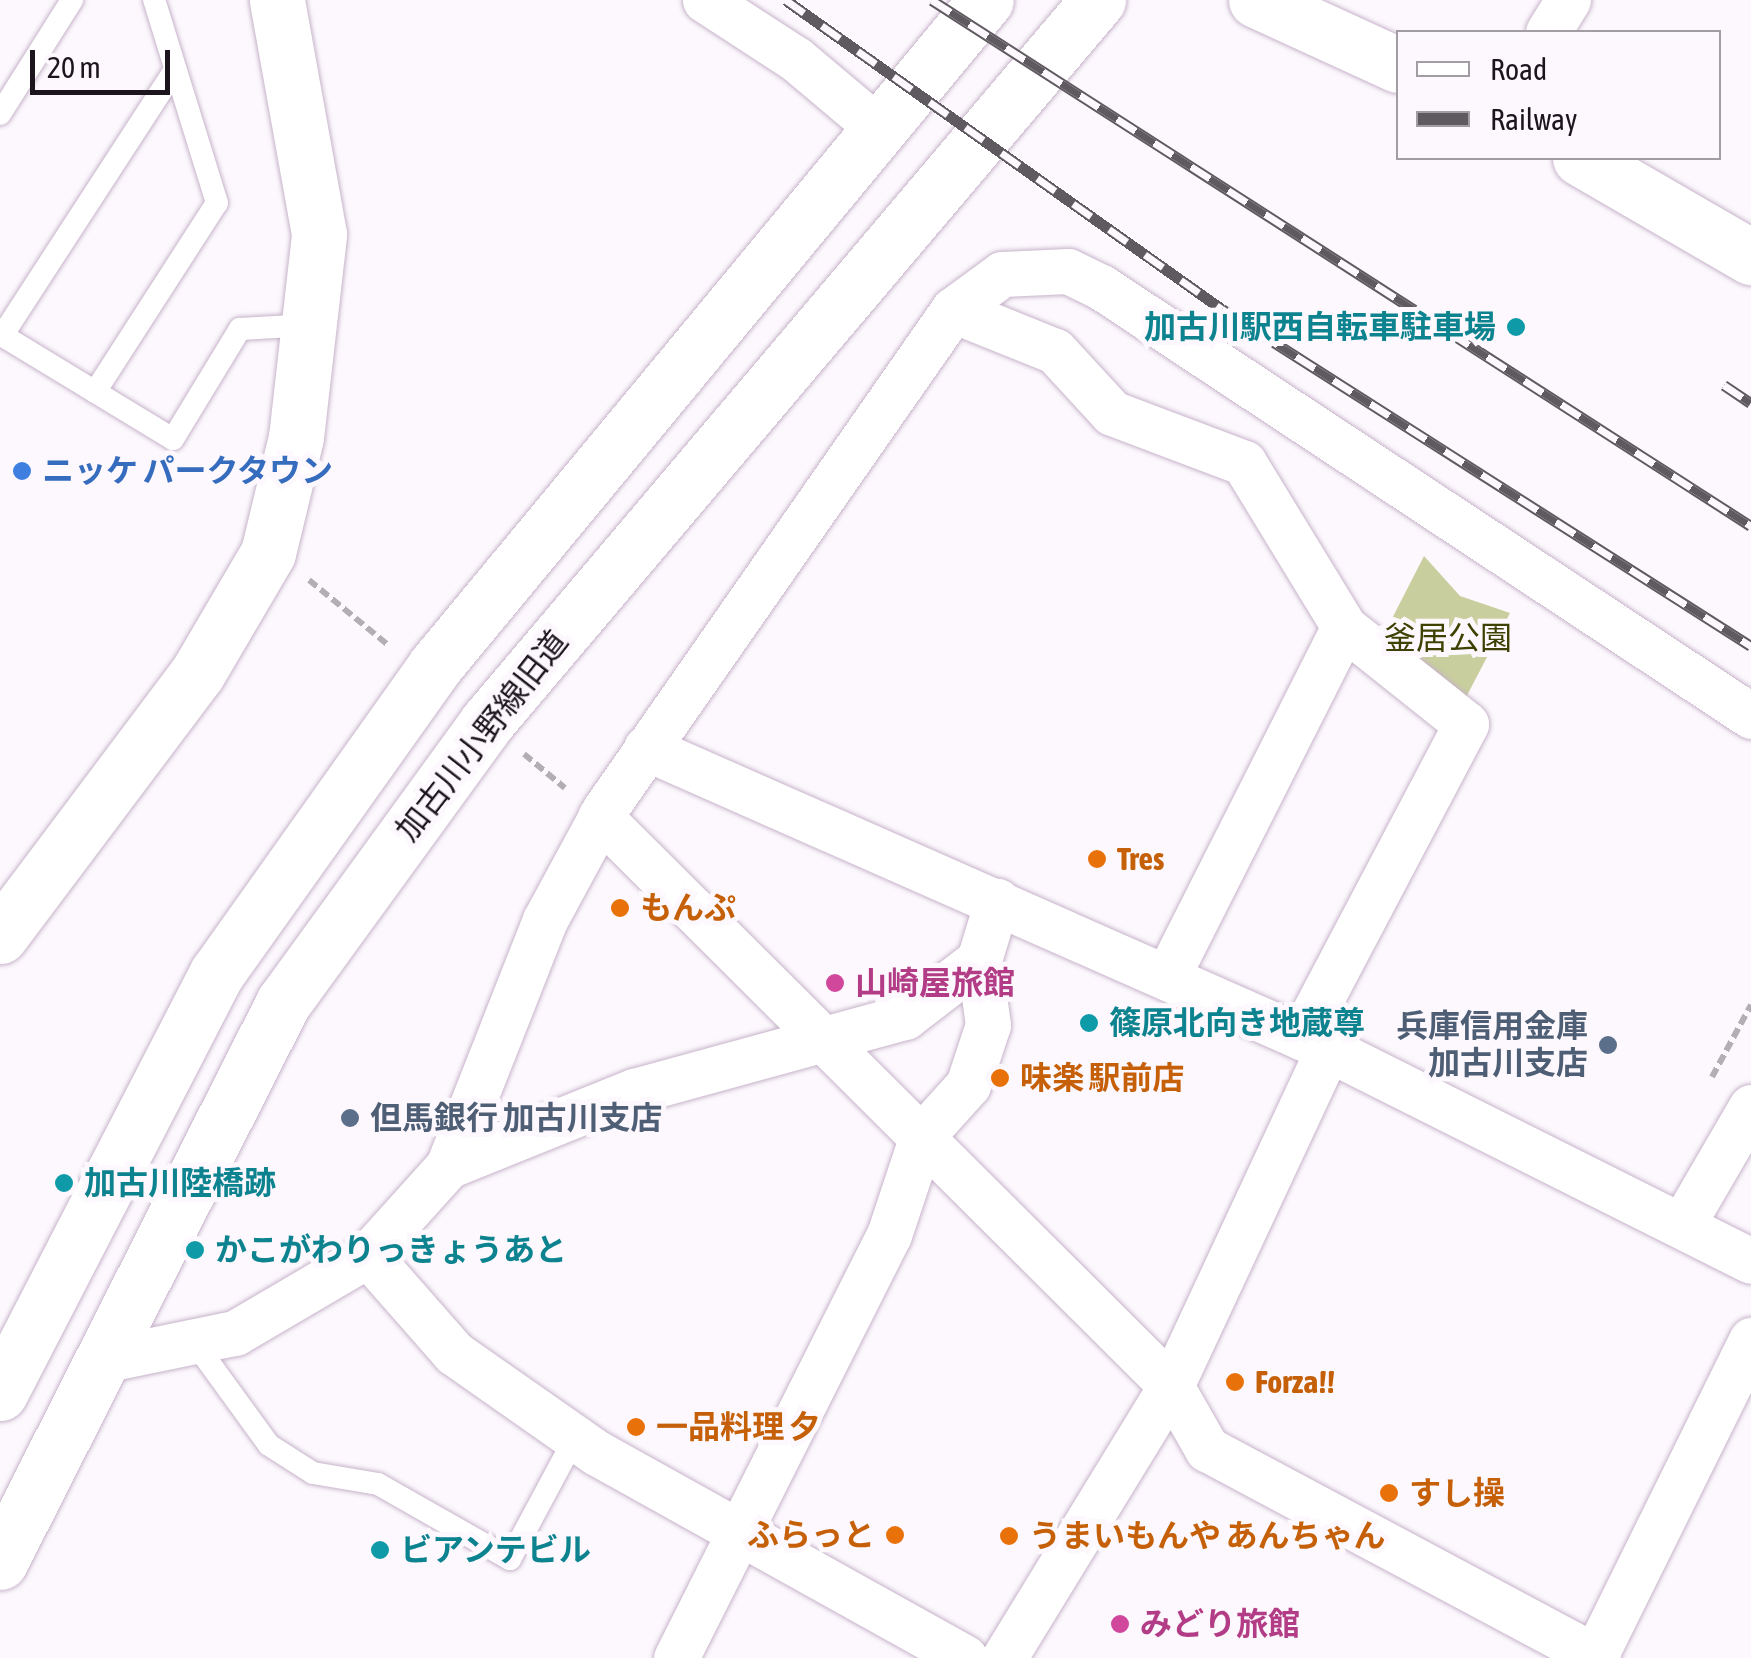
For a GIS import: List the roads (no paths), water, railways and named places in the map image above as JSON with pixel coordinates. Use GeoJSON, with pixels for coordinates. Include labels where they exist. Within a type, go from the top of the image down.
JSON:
{"type":"FeatureCollection","features":[{"type":"Feature","properties":{"kind":"street"},"geometry":{"type":"LineString","coordinates":[[0,936],[198,674],[268,552],[313,325],[320,234],[311,150],[277,0]]}},
{"type":"Feature","properties":{"kind":"street"},"geometry":{"type":"LineString","coordinates":[[704,0],[796,58],[879,130]]}},
{"type":"Feature","properties":{"kind":"street"},"geometry":{"type":"LineString","coordinates":[[0,1393],[13,1330],[217,973],[435,666],[986,0]]}},
{"type":"Feature","properties":{"kind":"street","name":"加古川小野線旧道"},"geometry":{"type":"LineString","coordinates":[[0,1562],[98,1361],[283,1003],[487,722],[1098,0]]}},
{"type":"Feature","properties":{"kind":"street"},"geometry":{"type":"LineString","coordinates":[[1256,0],[1396,64]]}},
{"type":"Feature","properties":{"kind":"street"},"geometry":{"type":"LineString","coordinates":[[1549,30],[1568,0]]}},
{"type":"Feature","properties":{"kind":"street"},"geometry":{"type":"LineString","coordinates":[[1583,160],[1751,256]]}},
{"type":"Feature","properties":{"kind":"street"},"geometry":{"type":"LineString","coordinates":[[13,1330],[98,1361],[197,1346],[368,1255],[448,1166],[545,920],[600,818],[953,310],[1002,274],[1034,268],[1101,287],[1751,716]]}},
{"type":"Feature","properties":{"kind":"street"},"geometry":{"type":"LineString","coordinates":[[953,310],[1055,351],[1112,413],[1244,464],[1344,626],[1466,724],[1315,1043],[1170,1386],[1004,1658]]}},
{"type":"Feature","properties":{"kind":"street"},"geometry":{"type":"LineString","coordinates":[[1167,977],[1344,626]]}},
{"type":"Feature","properties":{"kind":"street"},"geometry":{"type":"LineString","coordinates":[[646,748],[1315,1043],[1684,1222],[1751,1262]]}},
{"type":"Feature","properties":{"kind":"street"},"geometry":{"type":"LineString","coordinates":[[600,818],[1170,1386],[1207,1449],[1596,1657],[1751,1340]]}},
{"type":"Feature","properties":{"kind":"street"},"geometry":{"type":"LineString","coordinates":[[676,1658],[739,1525],[888,1235],[922,1136],[968,1085],[988,1025],[978,960],[997,901]]}},
{"type":"Feature","properties":{"kind":"street"},"geometry":{"type":"LineString","coordinates":[[448,1166],[634,1091],[905,1017],[978,960]]}},
{"type":"Feature","properties":{"kind":"street"},"geometry":{"type":"LineString","coordinates":[[1684,1222],[1751,1107]]}},
{"type":"Feature","properties":{"kind":"street"},"geometry":{"type":"LineString","coordinates":[[368,1255],[454,1353],[575,1438],[739,1525],[965,1658]]}},
{"type":"Feature","properties":{"kind":"lane"},"geometry":{"type":"LineString","coordinates":[[0,114],[72,0]]}},
{"type":"Feature","properties":{"kind":"lane"},"geometry":{"type":"LineString","coordinates":[[95,392],[217,203],[154,0]]}},
{"type":"Feature","properties":{"kind":"lane"},"geometry":{"type":"LineString","coordinates":[[175,70],[1,335],[172,439],[240,329],[313,325]]}},
{"type":"Feature","properties":{"kind":"lane"},"geometry":{"type":"LineString","coordinates":[[197,1346],[269,1445],[312,1473],[378,1484],[510,1559],[575,1438]]}},
{"type":"Feature","properties":{"kind":"railway"},"geometry":{"type":"LineString","coordinates":[[786,0],[1222,309],[1751,646]]}},
{"type":"Feature","properties":{"kind":"railway"},"geometry":{"type":"LineString","coordinates":[[932,0],[1751,526]]}},
{"type":"Feature","properties":{"kind":"railway"},"geometry":{"type":"LineString","coordinates":[[1724,385],[1751,403]]}},
{"type":"Feature","properties":{"kind":"place","name":"加古川駅西自転車駐車場"},"geometry":{"type":"Point","coordinates":[1516,327]}},
{"type":"Feature","properties":{"kind":"place","name":"ニッケ パークタウン"},"geometry":{"type":"Point","coordinates":[22,471]}},
{"type":"Feature","properties":{"kind":"place","name":"Tres"},"geometry":{"type":"Point","coordinates":[1097,859]}},
{"type":"Feature","properties":{"kind":"place","name":"もんぷ"},"geometry":{"type":"Point","coordinates":[620,908]}},
{"type":"Feature","properties":{"kind":"place","name":"山崎屋旅館"},"geometry":{"type":"Point","coordinates":[835,983]}},
{"type":"Feature","properties":{"kind":"place","name":"篠原北向き地蔵尊"},"geometry":{"type":"Point","coordinates":[1089,1023]}},
{"type":"Feature","properties":{"kind":"place","name":"兵庫信用金庫 加古川支店"},"geometry":{"type":"Point","coordinates":[1608,1045]}},
{"type":"Feature","properties":{"kind":"place","name":"味楽 駅前店"},"geometry":{"type":"Point","coordinates":[1000,1078]}},
{"type":"Feature","properties":{"kind":"place","name":"但馬銀行 加古川支店"},"geometry":{"type":"Point","coordinates":[350,1118]}},
{"type":"Feature","properties":{"kind":"place","name":"加古川陸橋跡"},"geometry":{"type":"Point","coordinates":[64,1183]}},
{"type":"Feature","properties":{"kind":"place","name":"かこがわりっきょうあと"},"geometry":{"type":"Point","coordinates":[195,1250]}},
{"type":"Feature","properties":{"kind":"place","name":"Forza!!"},"geometry":{"type":"Point","coordinates":[1235,1382]}},
{"type":"Feature","properties":{"kind":"place","name":"一品料理 夕"},"geometry":{"type":"Point","coordinates":[636,1427]}},
{"type":"Feature","properties":{"kind":"place","name":"すし操"},"geometry":{"type":"Point","coordinates":[1389,1493]}},
{"type":"Feature","properties":{"kind":"place","name":"ふらっと"},"geometry":{"type":"Point","coordinates":[895,1535]}},
{"type":"Feature","properties":{"kind":"place","name":"うまいもんや あんちゃん"},"geometry":{"type":"Point","coordinates":[1009,1536]}},
{"type":"Feature","properties":{"kind":"place","name":"ビアンテビル"},"geometry":{"type":"Point","coordinates":[380,1550]}},
{"type":"Feature","properties":{"kind":"place","name":"みどり旅館"},"geometry":{"type":"Point","coordinates":[1120,1624]}},
{"type":"Feature","properties":{"kind":"park label","name":"釜居公園"},"geometry":{"type":"Point","coordinates":[1448,638]}}]}
